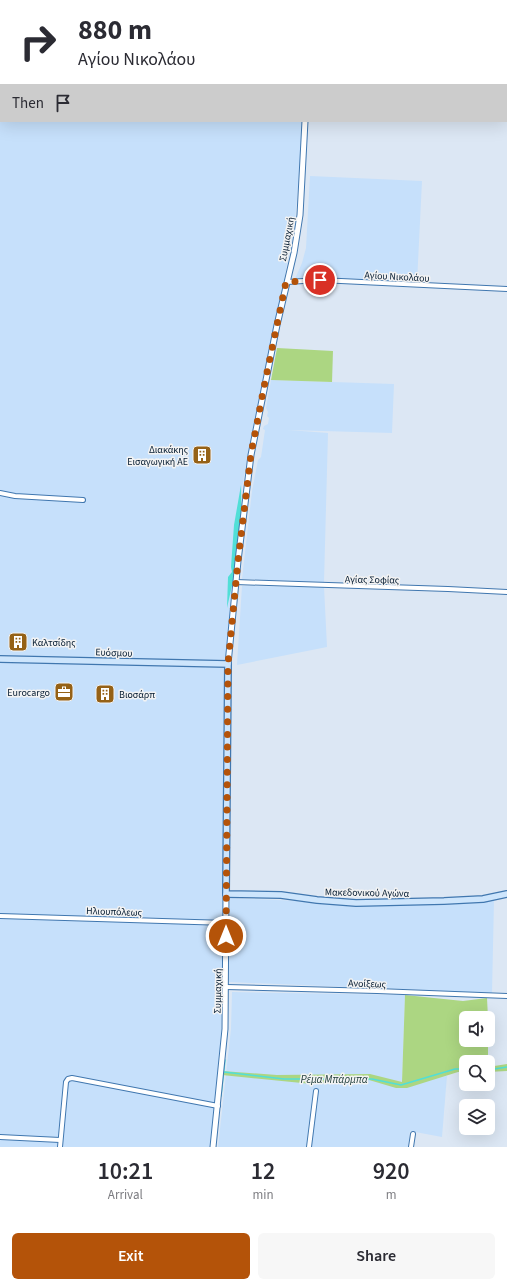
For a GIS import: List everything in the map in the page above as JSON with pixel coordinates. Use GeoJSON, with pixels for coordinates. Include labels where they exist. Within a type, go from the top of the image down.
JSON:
{"type":"FeatureCollection","features":[{"type":"Feature","properties":{"kind":"main road","name":"Ευόσμου"},"geometry":{"type":"LineString","coordinates":[[0,659],[228,664]]}},
{"type":"Feature","properties":{"kind":"main road","name":"Συμμαχική"},"geometry":{"type":"LineString","coordinates":[[226,894],[228,664]]}},
{"type":"Feature","properties":{"kind":"main road","name":"Μακεδονικού Αγώνα"},"geometry":{"type":"LineString","coordinates":[[226,894],[281,895],[356,903],[483,899],[507,894]]}},
{"type":"Feature","properties":{"kind":"street","name":"Συμμαχική"},"geometry":{"type":"LineString","coordinates":[[228,664],[251,454],[286,282],[295,246],[300,215],[305,122]]}},
{"type":"Feature","properties":{"kind":"street","name":"Αγίου Νικολάου"},"geometry":{"type":"LineString","coordinates":[[286,282],[320,280],[507,289]]}},
{"type":"Feature","properties":{"kind":"street"},"geometry":{"type":"LineString","coordinates":[[0,493],[15,496],[83,500]]}},
{"type":"Feature","properties":{"kind":"street","name":"Αγίας Σοφίας"},"geometry":{"type":"LineString","coordinates":[[236,582],[507,592]]}},
{"type":"Feature","properties":{"kind":"street","name":"Συμμαχική"},"geometry":{"type":"LineString","coordinates":[[213,1147],[225,1028],[226,894]]}},
{"type":"Feature","properties":{"kind":"street","name":"Ηλιουπόλεως"},"geometry":{"type":"LineString","coordinates":[[0,916],[226,923]]}},
{"type":"Feature","properties":{"kind":"street","name":"Ανοίξεως"},"geometry":{"type":"LineString","coordinates":[[226,987],[507,996]]}},
{"type":"Feature","properties":{"kind":"street"},"geometry":{"type":"LineString","coordinates":[[60,1147],[66,1082],[68,1079],[72,1078],[218,1106]]}},
{"type":"Feature","properties":{"kind":"street"},"geometry":{"type":"LineString","coordinates":[[309,1147],[316,1091]]}},
{"type":"Feature","properties":{"kind":"street"},"geometry":{"type":"LineString","coordinates":[[411,1147],[413,1134]]}},
{"type":"Feature","properties":{"kind":"street"},"geometry":{"type":"LineString","coordinates":[[0,1137],[60,1140]]}},
{"type":"Feature","properties":{"kind":"shaded area"},"geometry":{"type":"Polygon","coordinates":[[[0,122],[302,122],[295,221],[283,286],[250,442],[240,499],[223,729],[223,927],[221,1042],[211,1147],[0,1147],[0,122]]]}},
{"type":"Feature","properties":{"kind":"shaded area"},"geometry":{"type":"Polygon","coordinates":[[[310,176],[422,181],[417,283],[315,278],[295,279],[302,263],[306,248],[310,176]]]}},
{"type":"Feature","properties":{"kind":"shaded area"},"geometry":{"type":"Polygon","coordinates":[[[277,348],[333,351],[332,382],[271,380],[277,348]]]}},
{"type":"Feature","properties":{"kind":"shaded area"},"geometry":{"type":"Polygon","coordinates":[[[271,380],[394,384],[392,433],[288,430],[328,433],[324,582],[242,579],[252,491],[258,460],[261,457],[265,430],[263,429],[264,426],[268,424],[269,418],[267,416],[268,412],[266,408],[271,380]]]}},
{"type":"Feature","properties":{"kind":"shaded area"},"geometry":{"type":"Polygon","coordinates":[[[241,485],[242,531],[227,608],[228,577],[232,572],[231,567],[234,525],[241,485]]]}},
{"type":"Feature","properties":{"kind":"shaded area"},"geometry":{"type":"Polygon","coordinates":[[[242,586],[324,587],[327,647],[237,665],[242,586]]]}},
{"type":"Feature","properties":{"kind":"shaded area"},"geometry":{"type":"Polygon","coordinates":[[[230,898],[390,905],[494,900],[492,993],[229,982],[230,898]]]}},
{"type":"Feature","properties":{"kind":"shaded area"},"geometry":{"type":"Polygon","coordinates":[[[232,992],[405,995],[402,1082],[447,1076],[442,1137],[410,1131],[408,1147],[218,1147],[231,1029],[232,992]]]}},
{"type":"Feature","properties":{"kind":"shaded area"},"geometry":{"type":"Polygon","coordinates":[[[405,995],[463,1001],[487,998],[488,1011],[459,1011],[459,1047],[488,1047],[488,1055],[459,1055],[459,1072],[407,1088],[396,1088],[369,1080],[312,1084],[222,1075],[222,1071],[277,1075],[370,1074],[402,1082],[405,995]]]}},
{"type":"Feature","properties":{"kind":"shaded area"},"geometry":{"type":"Polygon","coordinates":[[[507,1064],[507,1071],[495,1072],[495,1066],[507,1064]]]}},
{"type":"Feature","properties":{"kind":"waterway"},"geometry":{"type":"LineString","coordinates":[[221,1096],[225,1060]]}},
{"type":"Feature","properties":{"kind":"waterway","name":"Ρέμα Μπάρμπα"},"geometry":{"type":"LineString","coordinates":[[495,1069],[507,1067]]}},
{"type":"Feature","properties":{"kind":"waterway","name":"Ρέμα Μπάρμπα"},"geometry":{"type":"LineString","coordinates":[[224,1072],[284,1079],[372,1079],[401,1085],[459,1069]]}},
{"type":"Feature","properties":{"kind":"place","name":"Διακάκης Εισαγωγική ΑΕ"},"geometry":{"type":"Point","coordinates":[202,455]}},
{"type":"Feature","properties":{"kind":"place","name":"Καλτσίδης"},"geometry":{"type":"Point","coordinates":[18,642]}},
{"type":"Feature","properties":{"kind":"place","name":"Eurocargo"},"geometry":{"type":"Point","coordinates":[64,692]}},
{"type":"Feature","properties":{"kind":"place","name":"Βιοσάρπ"},"geometry":{"type":"Point","coordinates":[105,694]}},
{"type":"Feature","properties":{"kind":"route"},"geometry":{"type":"LineString","coordinates":[[226,936],[228,664],[244,504],[251,454],[286,282],[320,280]]}}]}
